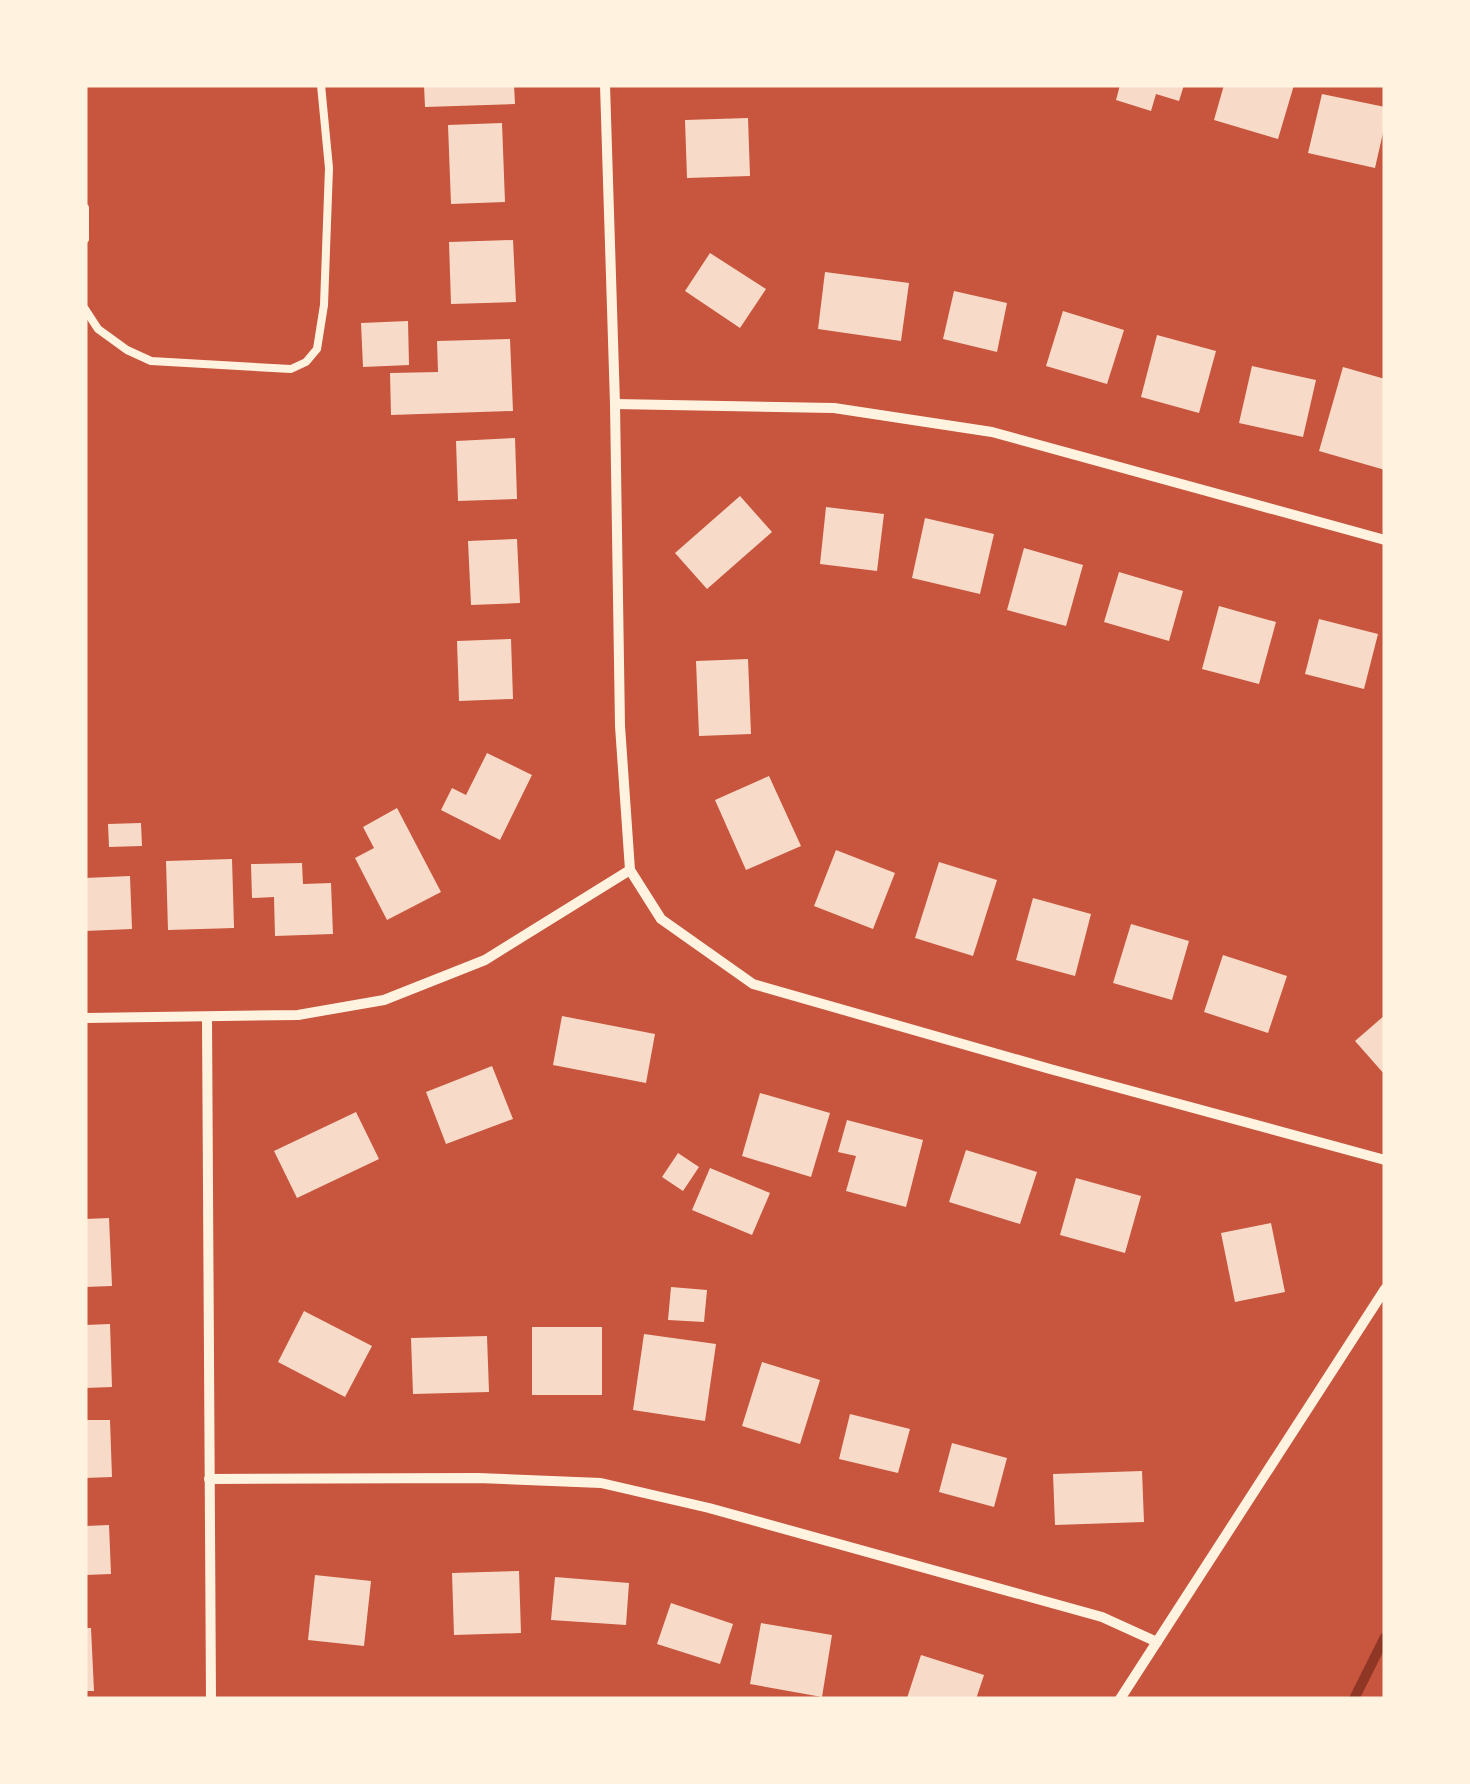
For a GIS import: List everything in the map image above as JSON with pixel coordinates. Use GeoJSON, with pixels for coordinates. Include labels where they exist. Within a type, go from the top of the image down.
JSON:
{"type":"FeatureCollection","features":[{"type":"Feature","properties":{"kind":"street"},"geometry":{"type":"LineString","coordinates":[[606,85],[620,726],[630,870],[661,918],[753,984],[1385,1160]]}},
{"type":"Feature","properties":{"kind":"street"},"geometry":{"type":"LineString","coordinates":[[615,404],[834,408],[992,432],[1385,540]]}},
{"type":"Feature","properties":{"kind":"street"},"geometry":{"type":"LineString","coordinates":[[85,1018],[298,1015],[384,1000],[485,960],[630,870]]}},
{"type":"Feature","properties":{"kind":"street"},"geometry":{"type":"LineString","coordinates":[[207,1017],[211,1699]]}},
{"type":"Feature","properties":{"kind":"street"},"geometry":{"type":"LineString","coordinates":[[1120,1699],[1385,1288]]}},
{"type":"Feature","properties":{"kind":"street"},"geometry":{"type":"LineString","coordinates":[[209,1480],[478,1478],[601,1483],[708,1508],[1102,1617],[1156,1642]]}},
{"type":"Feature","properties":{"kind":"lane"},"geometry":{"type":"LineString","coordinates":[[85,309],[98,329],[151,361],[291,369],[306,362],[316,349],[324,305],[329,168],[321,85]]}},
{"type":"Feature","properties":{"kind":"lane"},"geometry":{"type":"LineString","coordinates":[[85,208],[85,239]]}},
{"type":"Feature","properties":{"kind":"building"},"geometry":{"type":"Polygon","coordinates":[[[424,85],[514,85],[515,104],[425,107],[424,85]]]}},
{"type":"Feature","properties":{"kind":"building"},"geometry":{"type":"Polygon","coordinates":[[[1120,85],[1184,85],[1179,101],[1156,94],[1151,111],[1116,100],[1120,85]]]}},
{"type":"Feature","properties":{"kind":"building"},"geometry":{"type":"Polygon","coordinates":[[[1224,85],[1294,85],[1278,139],[1214,120],[1224,85]]]}},
{"type":"Feature","properties":{"kind":"building"},"geometry":{"type":"Polygon","coordinates":[[[1322,94],[1385,107],[1375,168],[1308,153],[1322,94]]]}},
{"type":"Feature","properties":{"kind":"building"},"geometry":{"type":"Polygon","coordinates":[[[748,118],[750,176],[687,178],[685,120],[748,118]]]}},
{"type":"Feature","properties":{"kind":"building"},"geometry":{"type":"Polygon","coordinates":[[[502,123],[505,202],[451,204],[448,125],[502,123]]]}},
{"type":"Feature","properties":{"kind":"building"},"geometry":{"type":"Polygon","coordinates":[[[513,240],[516,302],[451,304],[449,242],[513,240]]]}},
{"type":"Feature","properties":{"kind":"building"},"geometry":{"type":"Polygon","coordinates":[[[710,253],[766,289],[740,328],[685,291],[710,253]]]}},
{"type":"Feature","properties":{"kind":"building"},"geometry":{"type":"Polygon","coordinates":[[[825,272],[909,283],[901,341],[818,329],[825,272]]]}},
{"type":"Feature","properties":{"kind":"building"},"geometry":{"type":"Polygon","coordinates":[[[954,291],[1007,303],[997,352],[943,339],[954,291]]]}},
{"type":"Feature","properties":{"kind":"building"},"geometry":{"type":"Polygon","coordinates":[[[1063,311],[1124,330],[1107,384],[1046,366],[1063,311]]]}},
{"type":"Feature","properties":{"kind":"building"},"geometry":{"type":"Polygon","coordinates":[[[408,321],[409,365],[363,367],[361,323],[408,321]]]}},
{"type":"Feature","properties":{"kind":"building"},"geometry":{"type":"Polygon","coordinates":[[[1157,335],[1216,351],[1199,413],[1141,397],[1157,335]]]}},
{"type":"Feature","properties":{"kind":"building"},"geometry":{"type":"Polygon","coordinates":[[[510,339],[513,411],[391,415],[390,373],[438,372],[437,341],[510,339]]]}},
{"type":"Feature","properties":{"kind":"building"},"geometry":{"type":"Polygon","coordinates":[[[1252,366],[1316,380],[1303,437],[1239,423],[1252,366]]]}},
{"type":"Feature","properties":{"kind":"building"},"geometry":{"type":"Polygon","coordinates":[[[1343,367],[1385,379],[1385,470],[1319,451],[1343,367]]]}},
{"type":"Feature","properties":{"kind":"building"},"geometry":{"type":"Polygon","coordinates":[[[515,438],[517,499],[458,501],[456,441],[515,438]]]}},
{"type":"Feature","properties":{"kind":"building"},"geometry":{"type":"Polygon","coordinates":[[[740,496],[772,532],[707,589],[675,553],[740,496]]]}},
{"type":"Feature","properties":{"kind":"building"},"geometry":{"type":"Polygon","coordinates":[[[826,507],[884,514],[877,571],[820,564],[826,507]]]}},
{"type":"Feature","properties":{"kind":"building"},"geometry":{"type":"Polygon","coordinates":[[[925,518],[994,534],[980,594],[912,578],[925,518]]]}},
{"type":"Feature","properties":{"kind":"building"},"geometry":{"type":"Polygon","coordinates":[[[517,539],[520,603],[471,605],[468,541],[517,539]]]}},
{"type":"Feature","properties":{"kind":"building"},"geometry":{"type":"Polygon","coordinates":[[[1024,548],[1083,565],[1066,626],[1007,610],[1024,548]]]}},
{"type":"Feature","properties":{"kind":"building"},"geometry":{"type":"Polygon","coordinates":[[[1119,572],[1183,591],[1169,641],[1104,622],[1119,572]]]}},
{"type":"Feature","properties":{"kind":"building"},"geometry":{"type":"Polygon","coordinates":[[[1219,606],[1276,622],[1259,684],[1202,669],[1219,606]]]}},
{"type":"Feature","properties":{"kind":"building"},"geometry":{"type":"Polygon","coordinates":[[[1319,619],[1378,634],[1364,689],[1305,674],[1319,619]]]}},
{"type":"Feature","properties":{"kind":"building"},"geometry":{"type":"Polygon","coordinates":[[[511,639],[513,699],[459,701],[457,641],[511,639]]]}},
{"type":"Feature","properties":{"kind":"building"},"geometry":{"type":"Polygon","coordinates":[[[748,659],[751,734],[699,736],[696,661],[748,659]]]}},
{"type":"Feature","properties":{"kind":"building"},"geometry":{"type":"Polygon","coordinates":[[[487,753],[532,775],[500,840],[441,810],[452,788],[466,795],[487,753]]]}},
{"type":"Feature","properties":{"kind":"building"},"geometry":{"type":"Polygon","coordinates":[[[769,776],[801,846],[746,870],[715,800],[769,776]]]}},
{"type":"Feature","properties":{"kind":"building"},"geometry":{"type":"Polygon","coordinates":[[[397,808],[441,892],[387,920],[355,858],[374,848],[363,827],[397,808]]]}},
{"type":"Feature","properties":{"kind":"building"},"geometry":{"type":"Polygon","coordinates":[[[141,823],[142,846],[109,847],[108,824],[141,823]]]}},
{"type":"Feature","properties":{"kind":"building"},"geometry":{"type":"Polygon","coordinates":[[[836,850],[895,873],[873,929],[814,906],[836,850]]]}},
{"type":"Feature","properties":{"kind":"building"},"geometry":{"type":"Polygon","coordinates":[[[232,859],[234,928],[168,930],[166,861],[232,859]]]}},
{"type":"Feature","properties":{"kind":"building"},"geometry":{"type":"Polygon","coordinates":[[[939,862],[997,880],[973,956],[915,938],[939,862]]]}},
{"type":"Feature","properties":{"kind":"building"},"geometry":{"type":"Polygon","coordinates":[[[302,863],[303,884],[331,883],[333,934],[275,936],[274,897],[252,898],[251,864],[302,863]]]}},
{"type":"Feature","properties":{"kind":"building"},"geometry":{"type":"Polygon","coordinates":[[[130,876],[132,929],[85,931],[85,878],[130,876]]]}},
{"type":"Feature","properties":{"kind":"building"},"geometry":{"type":"Polygon","coordinates":[[[1033,898],[1091,914],[1075,976],[1016,960],[1033,898]]]}},
{"type":"Feature","properties":{"kind":"building"},"geometry":{"type":"Polygon","coordinates":[[[1131,924],[1189,941],[1172,1000],[1113,983],[1131,924]]]}},
{"type":"Feature","properties":{"kind":"building"},"geometry":{"type":"Polygon","coordinates":[[[1223,955],[1287,976],[1268,1033],[1204,1012],[1223,955]]]}},
{"type":"Feature","properties":{"kind":"building"},"geometry":{"type":"Polygon","coordinates":[[[1385,1015],[1385,1075],[1355,1041],[1385,1015]]]}},
{"type":"Feature","properties":{"kind":"building"},"geometry":{"type":"Polygon","coordinates":[[[562,1016],[655,1034],[646,1083],[553,1065],[562,1016]]]}},
{"type":"Feature","properties":{"kind":"building"},"geometry":{"type":"Polygon","coordinates":[[[492,1066],[513,1119],[446,1144],[426,1092],[492,1066]]]}},
{"type":"Feature","properties":{"kind":"building"},"geometry":{"type":"Polygon","coordinates":[[[760,1093],[830,1113],[811,1177],[742,1156],[760,1093]]]}},
{"type":"Feature","properties":{"kind":"building"},"geometry":{"type":"Polygon","coordinates":[[[356,1112],[379,1159],[297,1198],[274,1151],[356,1112]]]}},
{"type":"Feature","properties":{"kind":"building"},"geometry":{"type":"Polygon","coordinates":[[[847,1120],[923,1140],[906,1207],[846,1191],[856,1156],[838,1152],[847,1120]]]}},
{"type":"Feature","properties":{"kind":"building"},"geometry":{"type":"Polygon","coordinates":[[[966,1150],[1037,1172],[1020,1224],[949,1202],[966,1150]]]}},
{"type":"Feature","properties":{"kind":"building"},"geometry":{"type":"Polygon","coordinates":[[[678,1153],[699,1167],[683,1191],[662,1177],[678,1153]]]}},
{"type":"Feature","properties":{"kind":"building"},"geometry":{"type":"Polygon","coordinates":[[[710,1168],[770,1193],[752,1235],[692,1210],[710,1168]]]}},
{"type":"Feature","properties":{"kind":"building"},"geometry":{"type":"Polygon","coordinates":[[[1076,1178],[1141,1196],[1125,1253],[1060,1235],[1076,1178]]]}},
{"type":"Feature","properties":{"kind":"building"},"geometry":{"type":"Polygon","coordinates":[[[109,1218],[112,1286],[85,1287],[85,1219],[109,1218]]]}},
{"type":"Feature","properties":{"kind":"building"},"geometry":{"type":"Polygon","coordinates":[[[1271,1223],[1285,1292],[1235,1302],[1221,1233],[1271,1223]]]}},
{"type":"Feature","properties":{"kind":"building"},"geometry":{"type":"Polygon","coordinates":[[[671,1287],[707,1290],[704,1322],[668,1320],[671,1287]]]}},
{"type":"Feature","properties":{"kind":"building"},"geometry":{"type":"Polygon","coordinates":[[[304,1311],[372,1346],[345,1397],[278,1362],[304,1311]]]}},
{"type":"Feature","properties":{"kind":"building"},"geometry":{"type":"Polygon","coordinates":[[[110,1324],[112,1387],[85,1388],[85,1325],[110,1324]]]}},
{"type":"Feature","properties":{"kind":"building"},"geometry":{"type":"Polygon","coordinates":[[[532,1327],[602,1327],[602,1395],[532,1395],[532,1327]]]}},
{"type":"Feature","properties":{"kind":"building"},"geometry":{"type":"Polygon","coordinates":[[[644,1334],[716,1344],[705,1421],[633,1410],[644,1334]]]}},
{"type":"Feature","properties":{"kind":"building"},"geometry":{"type":"Polygon","coordinates":[[[487,1336],[489,1392],[413,1394],[411,1338],[487,1336]]]}},
{"type":"Feature","properties":{"kind":"building"},"geometry":{"type":"Polygon","coordinates":[[[762,1362],[820,1380],[800,1444],[742,1426],[762,1362]]]}},
{"type":"Feature","properties":{"kind":"building"},"geometry":{"type":"Polygon","coordinates":[[[850,1414],[910,1429],[898,1473],[839,1459],[850,1414]]]}},
{"type":"Feature","properties":{"kind":"building"},"geometry":{"type":"Polygon","coordinates":[[[85,1420],[110,1420],[112,1477],[85,1478],[85,1420]]]}},
{"type":"Feature","properties":{"kind":"building"},"geometry":{"type":"Polygon","coordinates":[[[952,1443],[1007,1458],[994,1507],[939,1492],[952,1443]]]}},
{"type":"Feature","properties":{"kind":"building"},"geometry":{"type":"Polygon","coordinates":[[[1142,1471],[1144,1522],[1055,1525],[1053,1474],[1142,1471]]]}},
{"type":"Feature","properties":{"kind":"building"},"geometry":{"type":"Polygon","coordinates":[[[109,1525],[111,1574],[85,1575],[85,1526],[109,1525]]]}},
{"type":"Feature","properties":{"kind":"building"},"geometry":{"type":"Polygon","coordinates":[[[519,1571],[521,1633],[454,1635],[452,1573],[519,1571]]]}},
{"type":"Feature","properties":{"kind":"building"},"geometry":{"type":"Polygon","coordinates":[[[315,1575],[371,1581],[364,1646],[308,1640],[315,1575]]]}},
{"type":"Feature","properties":{"kind":"building"},"geometry":{"type":"Polygon","coordinates":[[[555,1577],[629,1583],[626,1625],[551,1620],[555,1577]]]}},
{"type":"Feature","properties":{"kind":"building"},"geometry":{"type":"Polygon","coordinates":[[[671,1603],[733,1624],[720,1664],[657,1644],[671,1603]]]}},
{"type":"Feature","properties":{"kind":"building"},"geometry":{"type":"Polygon","coordinates":[[[761,1623],[832,1635],[822,1697],[750,1684],[761,1623]]]}},
{"type":"Feature","properties":{"kind":"building"},"geometry":{"type":"Polygon","coordinates":[[[85,1628],[91,1628],[94,1691],[85,1691],[85,1628]]]}},
{"type":"Feature","properties":{"kind":"building"},"geometry":{"type":"Polygon","coordinates":[[[921,1655],[984,1675],[976,1699],[907,1698],[921,1655]]]}},
{"type":"Feature","properties":{"kind":"waterway"},"geometry":{"type":"LineString","coordinates":[[1354,1699],[1385,1637]]}}]}
